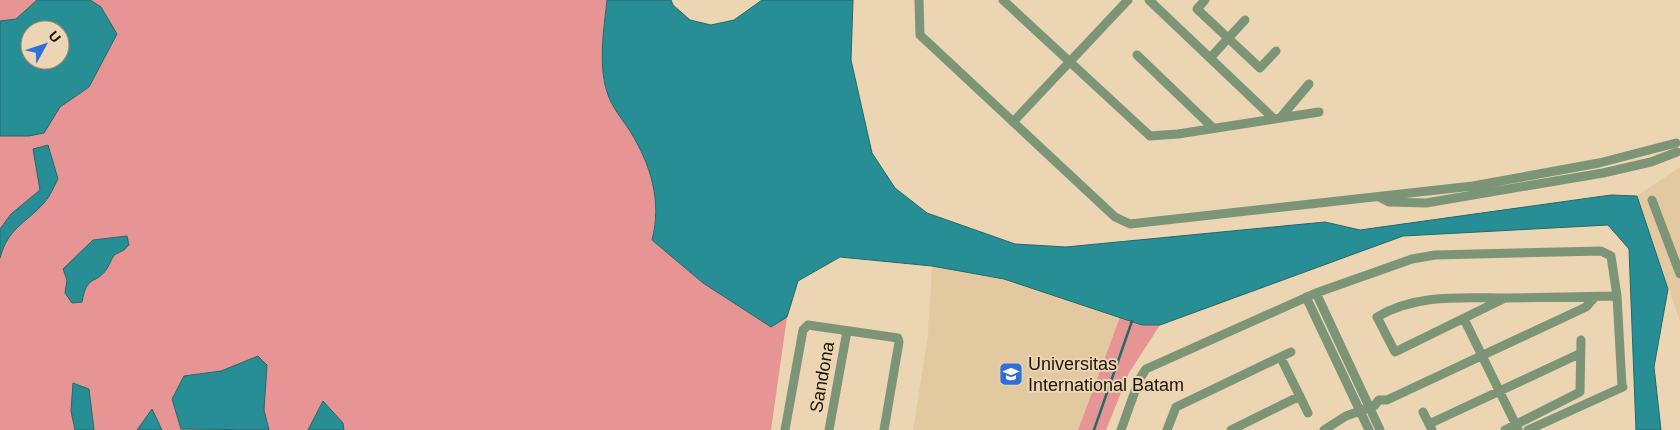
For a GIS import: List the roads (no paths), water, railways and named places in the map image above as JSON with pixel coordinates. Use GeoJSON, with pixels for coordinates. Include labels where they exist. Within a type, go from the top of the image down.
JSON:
{"type":"FeatureCollection","features":[{"type":"Feature","properties":{"kind":"street"},"geometry":{"type":"LineString","coordinates":[[919,0],[920,36],[1115,217],[1130,224],[1474,186],[1599,164],[1678,147]]}},
{"type":"Feature","properties":{"kind":"street"},"geometry":{"type":"LineString","coordinates":[[1003,0],[1150,136],[1178,134],[1212,127],[1319,112]]}},
{"type":"Feature","properties":{"kind":"street"},"geometry":{"type":"LineString","coordinates":[[1013,122],[1128,0]]}},
{"type":"Feature","properties":{"kind":"street"},"geometry":{"type":"LineString","coordinates":[[1149,0],[1210,58],[1277,117]]}},
{"type":"Feature","properties":{"kind":"street"},"geometry":{"type":"LineString","coordinates":[[1205,0],[1197,9],[1260,68],[1276,51]]}},
{"type":"Feature","properties":{"kind":"street"},"geometry":{"type":"LineString","coordinates":[[1210,58],[1245,20]]}},
{"type":"Feature","properties":{"kind":"street"},"geometry":{"type":"LineString","coordinates":[[1137,55],[1212,127]]}},
{"type":"Feature","properties":{"kind":"street"},"geometry":{"type":"LineString","coordinates":[[1277,117],[1309,84]]}},
{"type":"Feature","properties":{"kind":"street"},"geometry":{"type":"LineString","coordinates":[[1652,200],[1680,274]]}},
{"type":"Feature","properties":{"kind":"street"},"geometry":{"type":"LineString","coordinates":[[1121,430],[1139,380],[1146,369],[1316,293],[1412,259],[1435,256],[1601,252],[1611,256],[1617,296],[1623,387],[1528,430]]}},
{"type":"Feature","properties":{"kind":"street"},"geometry":{"type":"LineString","coordinates":[[1316,293],[1358,413],[1369,430]]}},
{"type":"Feature","properties":{"kind":"street"},"geometry":{"type":"LineString","coordinates":[[1505,298],[1395,352],[1377,317],[1392,308],[1427,300],[1461,297],[1617,296]]}},
{"type":"Feature","properties":{"kind":"street"},"geometry":{"type":"LineString","coordinates":[[1306,297],[1338,354],[1372,407],[1380,430]]}},
{"type":"Feature","properties":{"kind":"street"},"geometry":{"type":"LineString","coordinates":[[1324,430],[1338,423],[1346,416],[1372,407],[1377,408],[1387,400],[1586,307],[1595,297]]}},
{"type":"Feature","properties":{"kind":"street"},"geometry":{"type":"LineString","coordinates":[[1464,319],[1517,427]]}},
{"type":"Feature","properties":{"kind":"street"},"geometry":{"type":"LineString","coordinates":[[786,430],[803,330],[808,325],[896,336],[899,342],[884,430]]}},
{"type":"Feature","properties":{"kind":"street","name":"Sandona"},"geometry":{"type":"LineString","coordinates":[[829,430],[848,331]]}},
{"type":"Feature","properties":{"kind":"street"},"geometry":{"type":"LineString","coordinates":[[1505,430],[1517,427],[1580,392],[1579,354],[1581,340]]}},
{"type":"Feature","properties":{"kind":"street"},"geometry":{"type":"LineString","coordinates":[[1167,430],[1176,407],[1291,352]]}},
{"type":"Feature","properties":{"kind":"street"},"geometry":{"type":"LineString","coordinates":[[1423,412],[1430,427],[1499,391],[1579,354]]}},
{"type":"Feature","properties":{"kind":"street"},"geometry":{"type":"LineString","coordinates":[[1281,358],[1308,413]]}},
{"type":"Feature","properties":{"kind":"street"},"geometry":{"type":"LineString","coordinates":[[1232,430],[1300,396]]}},
{"type":"Feature","properties":{"kind":"water"},"geometry":{"type":"Polygon","coordinates":[[[37,0],[90,0],[101,7],[117,34],[89,87],[60,107],[44,133],[29,136],[0,136],[0,21],[16,19],[37,0]]]}},
{"type":"Feature","properties":{"kind":"water"},"geometry":{"type":"Polygon","coordinates":[[[607,0],[671,0],[673,5],[690,20],[711,25],[734,20],[762,0],[853,0],[851,60],[872,153],[895,188],[927,213],[1015,244],[1066,247],[1325,222],[1360,230],[1611,195],[1637,196],[1668,289],[1654,367],[1661,430],[1636,430],[1629,249],[1608,225],[1403,236],[1160,325],[1142,325],[1004,279],[932,266],[840,257],[798,281],[787,317],[771,327],[703,283],[652,240],[656,211],[653,184],[649,170],[630,131],[611,102],[604,81],[602,46],[607,0]]]}},
{"type":"Feature","properties":{"kind":"water"},"geometry":{"type":"Polygon","coordinates":[[[48,145],[58,179],[46,201],[12,233],[3,248],[0,258],[0,229],[11,214],[40,190],[33,149],[48,145]]]}},
{"type":"Feature","properties":{"kind":"water"},"geometry":{"type":"Polygon","coordinates":[[[127,236],[129,245],[114,255],[102,275],[86,287],[82,302],[72,303],[65,293],[67,280],[63,269],[93,240],[127,236]]]}},
{"type":"Feature","properties":{"kind":"water"},"geometry":{"type":"Polygon","coordinates":[[[258,356],[267,365],[264,410],[269,430],[181,429],[172,399],[184,376],[221,371],[258,356]]]}},
{"type":"Feature","properties":{"kind":"water"},"geometry":{"type":"Polygon","coordinates":[[[73,383],[89,389],[94,430],[75,430],[71,411],[73,383]]]}},
{"type":"Feature","properties":{"kind":"water"},"geometry":{"type":"Polygon","coordinates":[[[323,401],[343,423],[344,430],[308,430],[323,401]]]}},
{"type":"Feature","properties":{"kind":"water"},"geometry":{"type":"Polygon","coordinates":[[[152,409],[162,430],[137,430],[152,409]]]}},
{"type":"Feature","properties":{"kind":"waterway"},"geometry":{"type":"LineString","coordinates":[[1094,430],[1132,321]]}},
{"type":"Feature","properties":{"kind":"place","name":"Universitas International Batam"},"geometry":{"type":"Point","coordinates":[1011,374]}}]}
